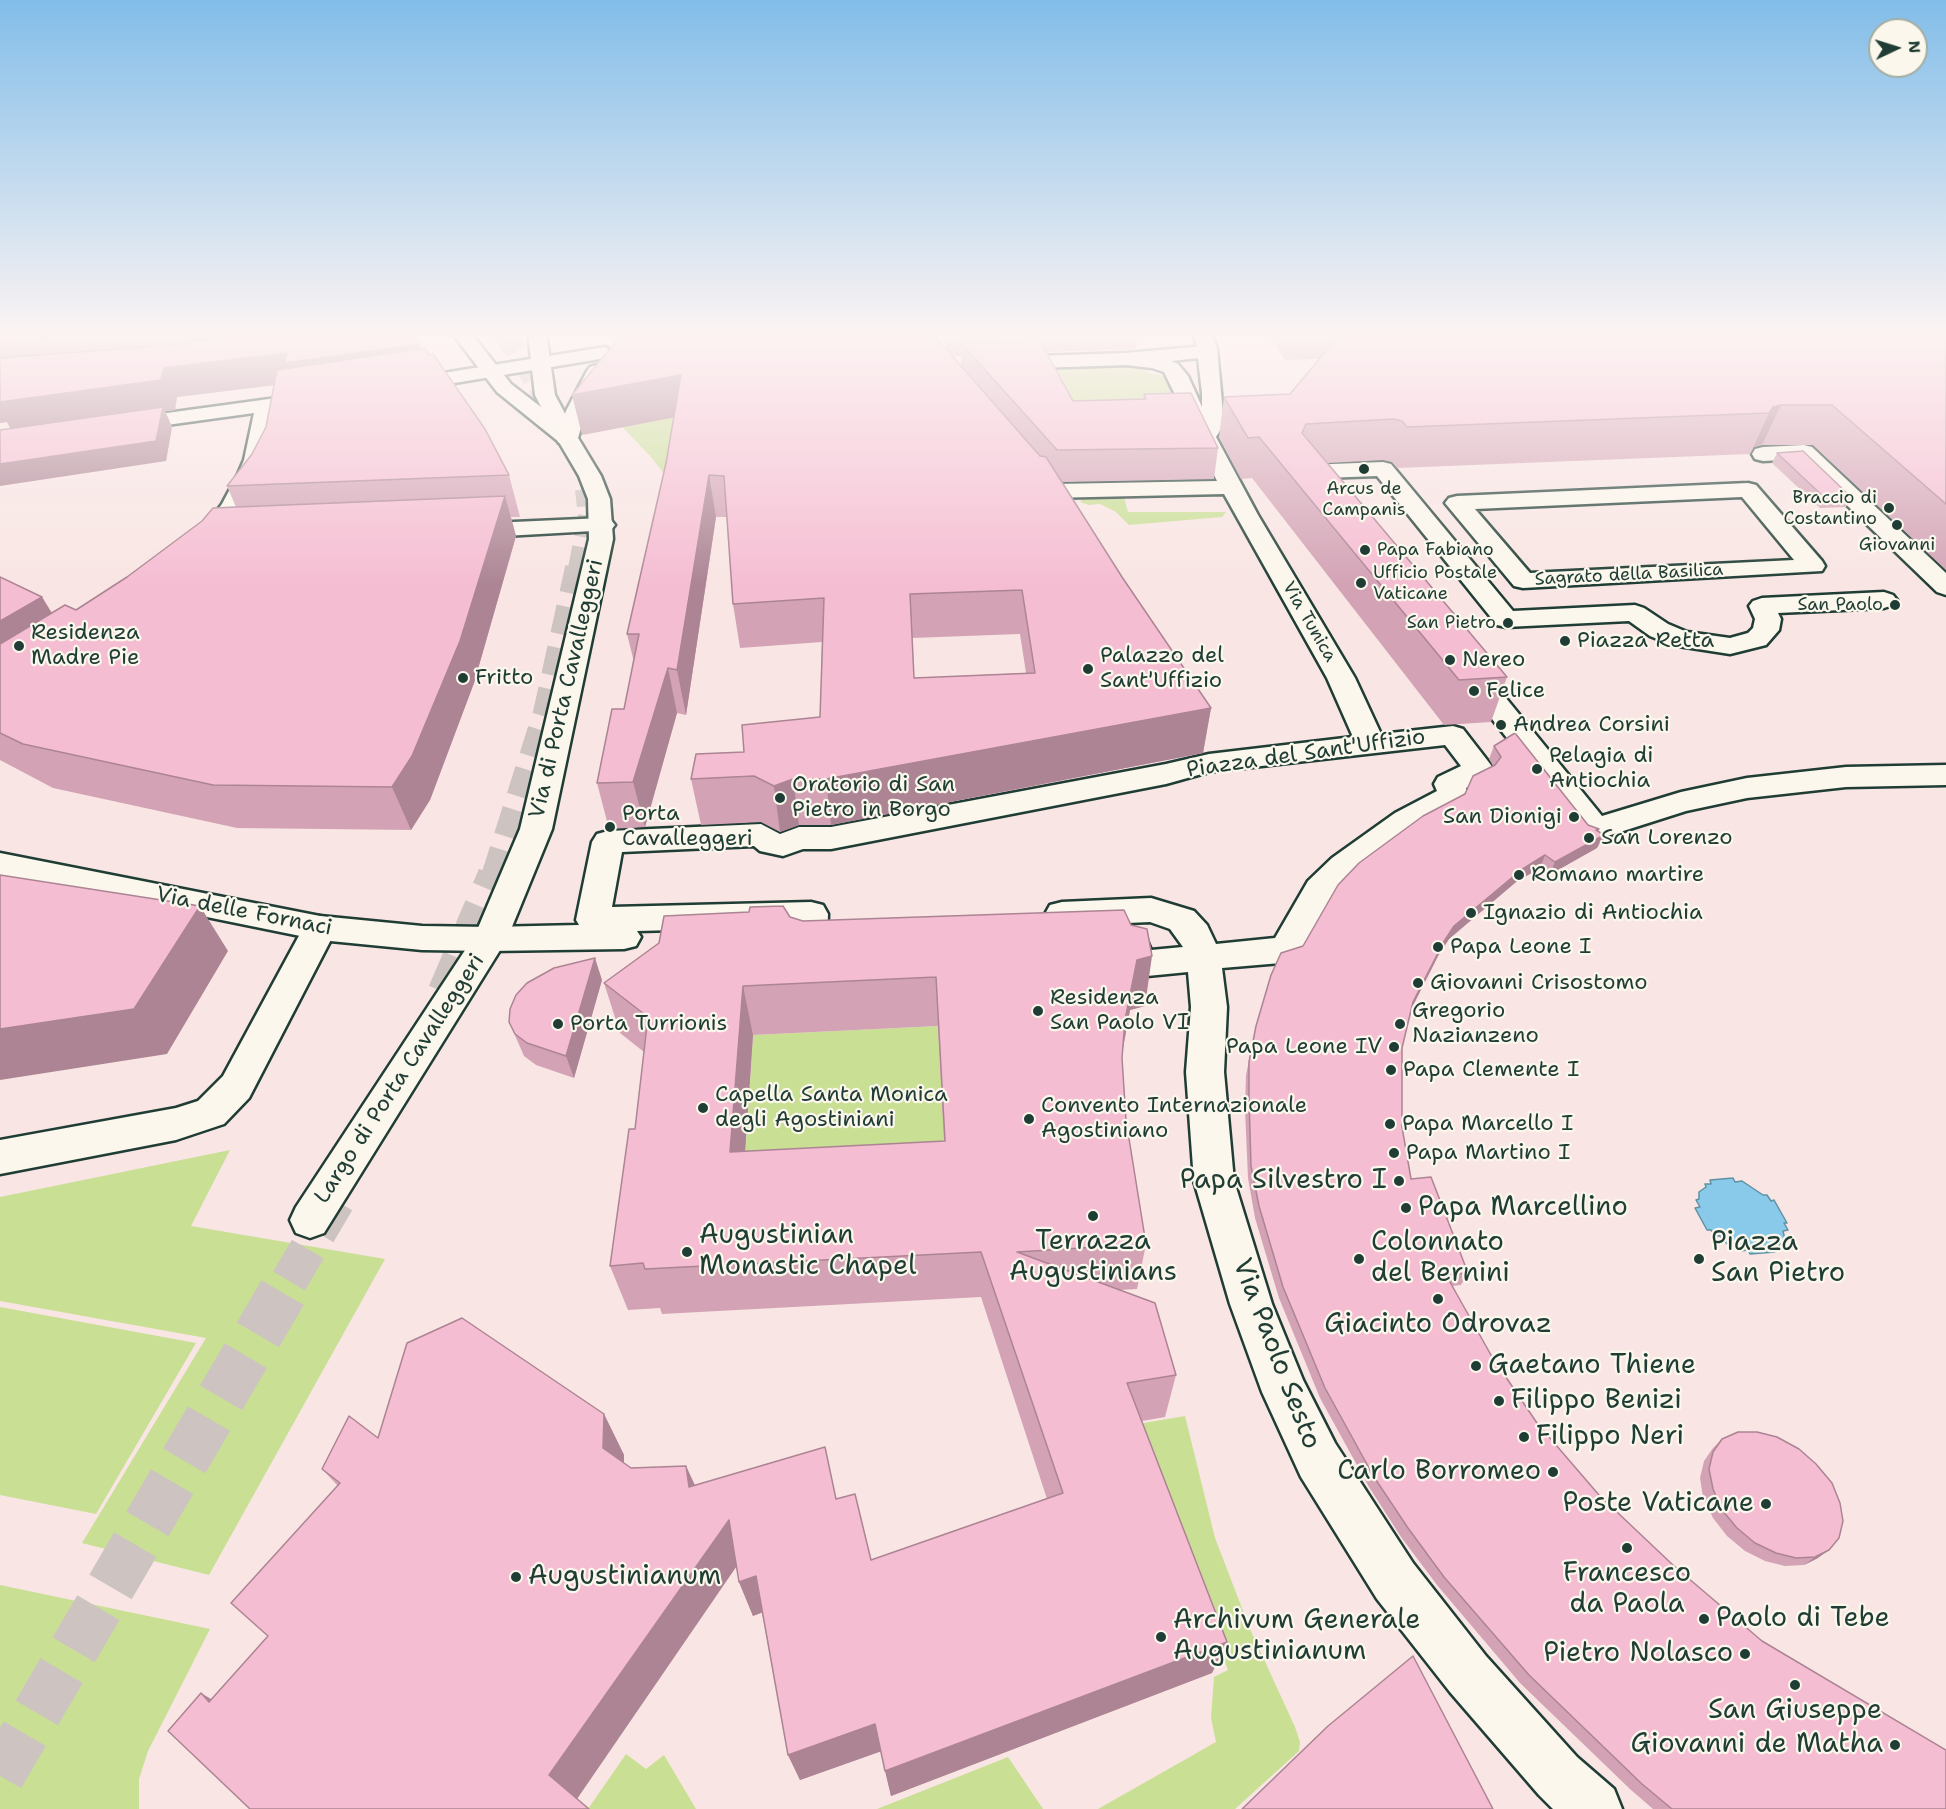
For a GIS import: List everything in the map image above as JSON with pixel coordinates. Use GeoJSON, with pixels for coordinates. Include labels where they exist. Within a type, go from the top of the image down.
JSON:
{"type":"FeatureCollection","features":[{"type":"Feature","properties":{"kind":"street"},"geometry":{"type":"LineString","coordinates":[[105,428],[182,417]]}},
{"type":"Feature","properties":{"kind":"street"},"geometry":{"type":"LineString","coordinates":[[183,562],[207,540],[233,505],[255,460],[264,417]]}},
{"type":"Feature","properties":{"kind":"street","name":"Via di Porta Cavalleggeri"},"geometry":{"type":"LineString","coordinates":[[541,417],[567,438]]}},
{"type":"Feature","properties":{"kind":"street","name":"Via di Porta Cavalleggeri"},"geometry":{"type":"LineString","coordinates":[[490,939],[536,829],[603,525],[602,510],[595,487],[556,417]]}},
{"type":"Feature","properties":{"kind":"street"},"geometry":{"type":"LineString","coordinates":[[567,438],[574,417]]}},
{"type":"Feature","properties":{"kind":"street","name":"Via Tunica"},"geometry":{"type":"LineString","coordinates":[[1196,417],[1236,495],[1341,678],[1371,744]]}},
{"type":"Feature","properties":{"kind":"street"},"geometry":{"type":"LineString","coordinates":[[1205,437],[1213,424],[1212,417]]}},
{"type":"Feature","properties":{"kind":"street"},"geometry":{"type":"LineString","coordinates":[[1763,454],[1804,452],[1946,587]]}},
{"type":"Feature","properties":{"kind":"street"},"geometry":{"type":"LineString","coordinates":[[1018,455],[1048,491],[1236,495]]}},
{"type":"Feature","properties":{"kind":"street"},"geometry":{"type":"LineString","coordinates":[[1335,506],[1307,472],[1383,469],[1506,619],[1635,613],[1649,625],[1670,635],[1700,644],[1730,646],[1757,639],[1766,630],[1768,619],[1762,606],[1884,600]]}},
{"type":"Feature","properties":{"kind":"street","name":"Sagrato della Basilica"},"geometry":{"type":"LineString","coordinates":[[1748,490],[1813,566],[1523,581],[1457,503],[1748,490]]}},
{"type":"Feature","properties":{"kind":"street"},"geometry":{"type":"LineString","coordinates":[[444,532],[603,525]]}},
{"type":"Feature","properties":{"kind":"street"},"geometry":{"type":"LineString","coordinates":[[207,540],[236,539]]}},
{"type":"Feature","properties":{"kind":"street"},"geometry":{"type":"LineString","coordinates":[[1454,652],[1595,829],[1681,802],[1747,788],[1846,777],[1946,775]]}},
{"type":"Feature","properties":{"kind":"street","name":"Piazza del Sant'Uffizio"},"geometry":{"type":"LineString","coordinates":[[1453,735],[1479,769],[1449,784],[1452,792],[1448,798],[1406,820],[1363,849],[1343,866],[1320,889],[1286,949],[1137,964],[1133,945],[810,956],[812,914],[593,920],[608,842],[761,835],[771,843],[783,845],[799,838],[831,838],[1166,774],[1209,763],[1371,744],[1453,735]]}},
{"type":"Feature","properties":{"kind":"street","name":"Via delle Fornaci"},"geometry":{"type":"LineString","coordinates":[[0,864],[320,928],[422,938],[490,939]]}},
{"type":"Feature","properties":{"kind":"street","name":"Via Paolo Sesto"},"geometry":{"type":"LineString","coordinates":[[1037,916],[1130,909],[1151,910],[1182,920],[1195,934],[1204,957],[1209,1007],[1205,1072],[1214,1181],[1251,1304],[1286,1392],[1318,1461],[1395,1581],[1468,1674],[1558,1776],[1594,1809]]}},
{"type":"Feature","properties":{"kind":"street"},"geometry":{"type":"LineString","coordinates":[[490,939],[811,929],[967,920]]}},
{"type":"Feature","properties":{"kind":"street"},"geometry":{"type":"LineString","coordinates":[[0,1157],[168,1126],[211,1113],[236,1087],[320,928]]}},
{"type":"Feature","properties":{"kind":"street","name":"Largo di Porta Cavalleggeri"},"geometry":{"type":"LineString","coordinates":[[310,1220],[490,939]]}},
{"type":"Feature","properties":{"kind":"green space"},"geometry":{"type":"Polygon","coordinates":[[[613,417],[685,417],[673,485],[651,457],[613,417]]]}},
{"type":"Feature","properties":{"kind":"green space"},"geometry":{"type":"Polygon","coordinates":[[[1051,417],[1181,417],[1183,424],[1054,431],[1051,417]]]}},
{"type":"Feature","properties":{"kind":"green space"},"geometry":{"type":"Polygon","coordinates":[[[1124,497],[1128,512],[1226,512],[1222,517],[1129,525],[1116,512],[1100,504],[1089,505],[1080,502],[1083,498],[1124,497]]]}},
{"type":"Feature","properties":{"kind":"green space"},"geometry":{"type":"Polygon","coordinates":[[[938,1026],[947,1188],[745,1159],[753,1035],[938,1026]]]}},
{"type":"Feature","properties":{"kind":"green space"},"geometry":{"type":"Polygon","coordinates":[[[230,1150],[191,1226],[385,1259],[209,1575],[82,1543],[206,1338],[0,1301],[0,1197],[230,1150]]]}},
{"type":"Feature","properties":{"kind":"green space"},"geometry":{"type":"Polygon","coordinates":[[[0,1307],[196,1343],[96,1514],[0,1495],[0,1307]]]}},
{"type":"Feature","properties":{"kind":"green space"},"geometry":{"type":"Polygon","coordinates":[[[1185,1416],[1215,1538],[1250,1629],[1295,1727],[1300,1742],[1299,1751],[1235,1809],[1098,1809],[1216,1742],[1211,1718],[1214,1677],[1228,1670],[1132,1425],[1185,1416]]]}},
{"type":"Feature","properties":{"kind":"green space"},"geometry":{"type":"Polygon","coordinates":[[[0,1585],[210,1629],[148,1751],[139,1779],[139,1809],[0,1809],[0,1585]]]}},
{"type":"Feature","properties":{"kind":"green space"},"geometry":{"type":"Polygon","coordinates":[[[626,1754],[646,1769],[664,1755],[696,1809],[588,1809],[626,1754]]]}},
{"type":"Feature","properties":{"kind":"green space"},"geometry":{"type":"Polygon","coordinates":[[[1008,1757],[1043,1809],[877,1809],[1008,1757]]]}},
{"type":"Feature","properties":{"kind":"water"},"geometry":{"type":"Polygon","coordinates":[[[1733,1178],[1735,1182],[1742,1181],[1763,1195],[1767,1195],[1771,1201],[1774,1200],[1787,1223],[1784,1223],[1788,1230],[1783,1231],[1785,1240],[1779,1245],[1780,1248],[1773,1249],[1775,1252],[1750,1254],[1748,1250],[1741,1251],[1739,1246],[1727,1244],[1720,1236],[1715,1236],[1711,1230],[1707,1230],[1695,1208],[1700,1207],[1696,1200],[1699,1199],[1699,1192],[1706,1187],[1705,1184],[1711,1184],[1710,1180],[1733,1178]]]}},
{"type":"Feature","properties":{"kind":"building"},"geometry":{"type":"Polygon","coordinates":[[[89,417],[161,417],[156,441],[0,464],[0,430],[89,417]]]}},
{"type":"Feature","properties":{"kind":"building"},"geometry":{"type":"Polygon","coordinates":[[[268,417],[477,417],[509,475],[227,486],[252,454],[266,427],[268,417]]]}},
{"type":"Feature","properties":{"kind":"building"},"geometry":{"type":"Polygon","coordinates":[[[674,417],[1006,417],[1040,456],[1046,457],[1122,577],[1211,708],[826,779],[793,779],[774,786],[754,776],[691,779],[696,754],[744,752],[742,725],[820,717],[824,598],[733,604],[724,476],[709,475],[677,670],[668,668],[633,782],[597,783],[612,709],[624,709],[639,634],[627,634],[666,463],[674,417]],[[1022,590],[910,594],[914,678],[1035,673],[1022,590]]]}},
{"type":"Feature","properties":{"kind":"building"},"geometry":{"type":"Polygon","coordinates":[[[1028,417],[1203,417],[1218,448],[1057,450],[1028,417]]]}},
{"type":"Feature","properties":{"kind":"building"},"geometry":{"type":"Polygon","coordinates":[[[1236,417],[1655,417],[1407,427],[1402,421],[1393,419],[1306,424],[1302,433],[1507,677],[1459,680],[1259,437],[1248,438],[1236,417]]]}},
{"type":"Feature","properties":{"kind":"building"},"geometry":{"type":"Polygon","coordinates":[[[1846,417],[1946,417],[1946,504],[1846,417]]]}},
{"type":"Feature","properties":{"kind":"building"},"geometry":{"type":"Polygon","coordinates":[[[1803,451],[1851,497],[1825,498],[1777,453],[1803,451]]]}},
{"type":"Feature","properties":{"kind":"building"},"geometry":{"type":"Polygon","coordinates":[[[505,496],[460,641],[412,756],[392,787],[213,785],[23,744],[0,733],[0,644],[65,605],[76,610],[127,577],[202,521],[213,508],[505,496]]]}},
{"type":"Feature","properties":{"kind":"building"},"geometry":{"type":"Polygon","coordinates":[[[0,577],[42,597],[0,621],[0,577]]]}},
{"type":"Feature","properties":{"kind":"building","name":"Colonnato del Bernini"},"geometry":{"type":"Polygon","coordinates":[[[1515,733],[1588,825],[1599,829],[1596,830],[1604,835],[1555,862],[1545,855],[1521,870],[1454,926],[1413,1002],[1402,1048],[1402,1127],[1411,1179],[1431,1177],[1468,1273],[1446,1275],[1491,1355],[1537,1423],[1599,1495],[1674,1566],[1762,1641],[1946,1750],[1946,1809],[1672,1809],[1642,1784],[1529,1675],[1444,1577],[1374,1477],[1325,1388],[1283,1287],[1259,1206],[1251,1166],[1249,1062],[1256,1026],[1271,975],[1281,953],[1303,946],[1338,885],[1359,863],[1423,816],[1465,794],[1473,776],[1495,765],[1501,757],[1494,746],[1515,733]]]}},
{"type":"Feature","properties":{"kind":"building"},"geometry":{"type":"Polygon","coordinates":[[[0,875],[200,906],[134,1009],[0,1029],[0,875]]]}},
{"type":"Feature","properties":{"kind":"building"},"geometry":{"type":"Polygon","coordinates":[[[783,906],[790,917],[803,921],[1124,910],[1131,925],[1147,929],[1152,956],[1137,960],[1125,1020],[1122,1058],[1126,1120],[1146,1244],[1017,1252],[1155,1303],[1176,1375],[1127,1383],[1227,1642],[885,1771],[875,1724],[788,1755],[756,1576],[739,1582],[729,1520],[549,1775],[589,1809],[250,1809],[168,1731],[201,1693],[209,1702],[268,1636],[231,1603],[340,1483],[322,1469],[349,1416],[378,1438],[407,1343],[462,1318],[604,1414],[603,1448],[631,1468],[686,1466],[689,1487],[825,1447],[836,1499],[855,1494],[871,1560],[1063,1493],[981,1252],[645,1269],[643,1263],[610,1266],[629,1129],[635,1129],[648,1017],[604,983],[659,943],[664,916],[749,912],[750,907],[783,906]],[[936,977],[743,986],[730,1152],[945,1141],[936,977]]]}},
{"type":"Feature","properties":{"kind":"building"},"geometry":{"type":"Polygon","coordinates":[[[595,958],[566,1056],[527,1043],[515,1034],[509,1022],[510,1009],[516,995],[527,983],[554,968],[595,958]]]}},
{"type":"Feature","properties":{"kind":"building","name":"Poste Vaticane"},"geometry":{"type":"Polygon","coordinates":[[[1738,1432],[1757,1432],[1777,1437],[1799,1449],[1832,1483],[1840,1503],[1843,1521],[1839,1538],[1829,1550],[1815,1557],[1796,1558],[1776,1553],[1755,1543],[1737,1528],[1722,1510],[1713,1489],[1709,1469],[1713,1452],[1722,1439],[1738,1432]]]}},
{"type":"Feature","properties":{"kind":"building"},"geometry":{"type":"Polygon","coordinates":[[[1413,1656],[1493,1809],[1242,1809],[1328,1726],[1413,1656]]]}},
{"type":"Feature","properties":{"kind":"tunnel"},"geometry":{"type":"LineString","coordinates":[[579,569],[589,516],[586,489]]}},
{"type":"Feature","properties":{"kind":"tunnel"},"geometry":{"type":"LineString","coordinates":[[495,877],[547,713],[579,568]]}},
{"type":"Feature","properties":{"kind":"tunnel"},"geometry":{"type":"LineString","coordinates":[[446,993],[496,876]]}},
{"type":"Feature","properties":{"kind":"tunnel"},"geometry":{"type":"LineString","coordinates":[[289,1281],[338,1198]]}},
{"type":"Feature","properties":{"kind":"tunnel"},"geometry":{"type":"LineString","coordinates":[[0,1776],[290,1280]]}},
{"type":"Feature","properties":{"kind":"place","name":"Arcus de Campanis"},"geometry":{"type":"Point","coordinates":[1364,469]}},
{"type":"Feature","properties":{"kind":"place","name":"Braccio di Costantino"},"geometry":{"type":"Point","coordinates":[1889,508]}},
{"type":"Feature","properties":{"kind":"place","name":"Giovanni"},"geometry":{"type":"Point","coordinates":[1897,525]}},
{"type":"Feature","properties":{"kind":"place","name":"Papa Fabiano"},"geometry":{"type":"Point","coordinates":[1365,550]}},
{"type":"Feature","properties":{"kind":"place","name":"Ufficio Postale Vaticane"},"geometry":{"type":"Point","coordinates":[1361,583]}},
{"type":"Feature","properties":{"kind":"place","name":"San Paolo"},"geometry":{"type":"Point","coordinates":[1895,605]}},
{"type":"Feature","properties":{"kind":"place","name":"San Pietro"},"geometry":{"type":"Point","coordinates":[1508,623]}},
{"type":"Feature","properties":{"kind":"place","name":"Piazza Retta"},"geometry":{"type":"Point","coordinates":[1565,641]}},
{"type":"Feature","properties":{"kind":"place","name":"Residenza Madre Pie"},"geometry":{"type":"Point","coordinates":[19,646]}},
{"type":"Feature","properties":{"kind":"place","name":"Nereo"},"geometry":{"type":"Point","coordinates":[1450,660]}},
{"type":"Feature","properties":{"kind":"place","name":"Palazzo del Sant'Uffizio"},"geometry":{"type":"Point","coordinates":[1088,669]}},
{"type":"Feature","properties":{"kind":"place","name":"Fritto"},"geometry":{"type":"Point","coordinates":[463,678]}},
{"type":"Feature","properties":{"kind":"place","name":"Felice"},"geometry":{"type":"Point","coordinates":[1474,691]}},
{"type":"Feature","properties":{"kind":"place","name":"Andrea Corsini"},"geometry":{"type":"Point","coordinates":[1501,725]}},
{"type":"Feature","properties":{"kind":"place","name":"Pelagia di Antiochia"},"geometry":{"type":"Point","coordinates":[1537,769]}},
{"type":"Feature","properties":{"kind":"place","name":"Oratorio di San Pietro in Borgo"},"geometry":{"type":"Point","coordinates":[780,798]}},
{"type":"Feature","properties":{"kind":"place","name":"San Dionigi"},"geometry":{"type":"Point","coordinates":[1574,817]}},
{"type":"Feature","properties":{"kind":"place","name":"Porta Cavalleggeri"},"geometry":{"type":"Point","coordinates":[610,827]}},
{"type":"Feature","properties":{"kind":"place","name":"San Lorenzo"},"geometry":{"type":"Point","coordinates":[1589,838]}},
{"type":"Feature","properties":{"kind":"place","name":"Romano martire"},"geometry":{"type":"Point","coordinates":[1519,875]}},
{"type":"Feature","properties":{"kind":"place","name":"Ignazio di Antiochia"},"geometry":{"type":"Point","coordinates":[1471,913]}},
{"type":"Feature","properties":{"kind":"place","name":"Papa Leone I"},"geometry":{"type":"Point","coordinates":[1438,947]}},
{"type":"Feature","properties":{"kind":"place","name":"Giovanni Crisostomo"},"geometry":{"type":"Point","coordinates":[1418,983]}},
{"type":"Feature","properties":{"kind":"place","name":"Residenza San Paolo VI"},"geometry":{"type":"Point","coordinates":[1038,1011]}},
{"type":"Feature","properties":{"kind":"place","name":"Porta Turrionis"},"geometry":{"type":"Point","coordinates":[558,1024]}},
{"type":"Feature","properties":{"kind":"place","name":"Gregorio Nazianzeno"},"geometry":{"type":"Point","coordinates":[1400,1024]}},
{"type":"Feature","properties":{"kind":"place","name":"Papa Leone IV"},"geometry":{"type":"Point","coordinates":[1394,1047]}},
{"type":"Feature","properties":{"kind":"place","name":"Papa Clemente I"},"geometry":{"type":"Point","coordinates":[1391,1070]}},
{"type":"Feature","properties":{"kind":"place","name":"Capella Santa Monica degli Agostiniani"},"geometry":{"type":"Point","coordinates":[703,1108]}},
{"type":"Feature","properties":{"kind":"place","name":"Convento Internazionale Agostiniano"},"geometry":{"type":"Point","coordinates":[1029,1119]}},
{"type":"Feature","properties":{"kind":"place","name":"Papa Marcello I"},"geometry":{"type":"Point","coordinates":[1390,1124]}},
{"type":"Feature","properties":{"kind":"place","name":"Papa Martino I"},"geometry":{"type":"Point","coordinates":[1394,1153]}},
{"type":"Feature","properties":{"kind":"place","name":"Papa Silvestro I"},"geometry":{"type":"Point","coordinates":[1399,1181]}},
{"type":"Feature","properties":{"kind":"place","name":"Papa Marcellino"},"geometry":{"type":"Point","coordinates":[1406,1208]}},
{"type":"Feature","properties":{"kind":"place","name":"Terrazza Augustinians"},"geometry":{"type":"Point","coordinates":[1093,1216]}},
{"type":"Feature","properties":{"kind":"place","name":"Augustinian Monastic Chapel"},"geometry":{"type":"Point","coordinates":[687,1252]}},
{"type":"Feature","properties":{"kind":"place","name":"Colonnato del Bernini"},"geometry":{"type":"Point","coordinates":[1359,1259]}},
{"type":"Feature","properties":{"kind":"place","name":"Piazza San Pietro"},"geometry":{"type":"Point","coordinates":[1699,1259]}},
{"type":"Feature","properties":{"kind":"place","name":"Giacinto Odrovaz"},"geometry":{"type":"Point","coordinates":[1438,1299]}},
{"type":"Feature","properties":{"kind":"place","name":"Gaetano Thiene"},"geometry":{"type":"Point","coordinates":[1476,1366]}},
{"type":"Feature","properties":{"kind":"place","name":"Filippo Benizi"},"geometry":{"type":"Point","coordinates":[1499,1401]}},
{"type":"Feature","properties":{"kind":"place","name":"Filippo Neri"},"geometry":{"type":"Point","coordinates":[1524,1437]}},
{"type":"Feature","properties":{"kind":"place","name":"Carlo Borromeo"},"geometry":{"type":"Point","coordinates":[1553,1472]}},
{"type":"Feature","properties":{"kind":"place","name":"Poste Vaticane"},"geometry":{"type":"Point","coordinates":[1766,1504]}},
{"type":"Feature","properties":{"kind":"place","name":"Francesco da Paola"},"geometry":{"type":"Point","coordinates":[1627,1548]}},
{"type":"Feature","properties":{"kind":"place","name":"Augustinianum"},"geometry":{"type":"Point","coordinates":[516,1577]}},
{"type":"Feature","properties":{"kind":"place","name":"Paolo di Tebe"},"geometry":{"type":"Point","coordinates":[1704,1619]}},
{"type":"Feature","properties":{"kind":"place","name":"Archivum Generale Augustinianum"},"geometry":{"type":"Point","coordinates":[1161,1637]}},
{"type":"Feature","properties":{"kind":"place","name":"Pietro Nolasco"},"geometry":{"type":"Point","coordinates":[1745,1654]}},
{"type":"Feature","properties":{"kind":"place","name":"San Giuseppe"},"geometry":{"type":"Point","coordinates":[1795,1685]}},
{"type":"Feature","properties":{"kind":"place","name":"Giovanni de Matha"},"geometry":{"type":"Point","coordinates":[1895,1745]}}]}
